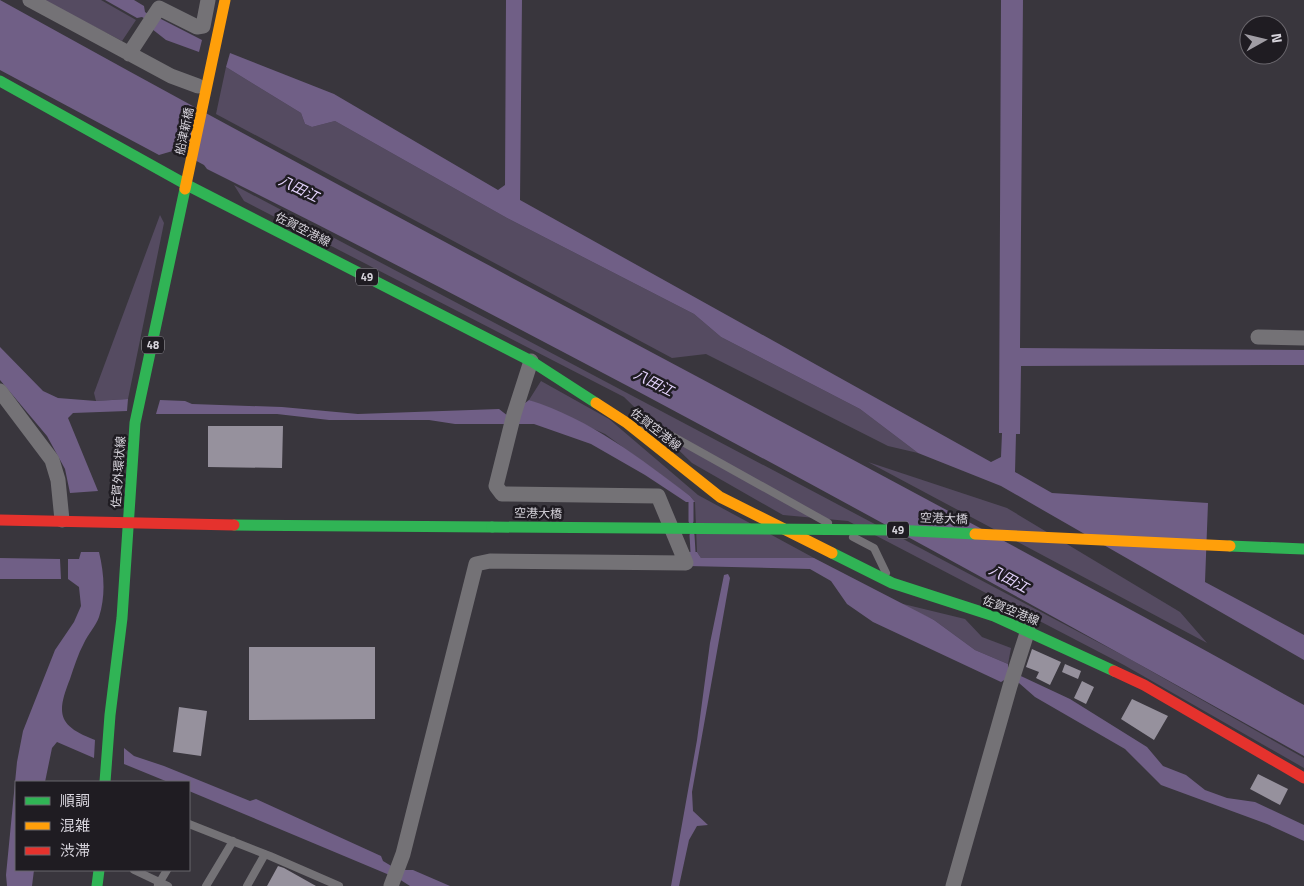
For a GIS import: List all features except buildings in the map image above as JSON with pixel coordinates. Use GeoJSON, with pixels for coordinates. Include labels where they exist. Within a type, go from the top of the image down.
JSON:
{"type":"FeatureCollection","features":[{"type":"Feature","properties":{"kind":"main road","name":"48"},"geometry":{"type":"LineString","coordinates":[[201,93],[225,0]]}},
{"type":"Feature","properties":{"kind":"main road","name":"佐賀空港線"},"geometry":{"type":"LineString","coordinates":[[0,81],[187,185],[531,361],[627,423],[720,497],[892,583],[994,616],[1144,685],[1304,778]]}},
{"type":"Feature","properties":{"kind":"main road","name":"船津新橋"},"geometry":{"type":"LineString","coordinates":[[190,168],[201,93]]}},
{"type":"Feature","properties":{"kind":"main road","name":"佐賀外環状線"},"geometry":{"type":"LineString","coordinates":[[105,781],[110,715],[122,618],[136,423],[190,168]]}},
{"type":"Feature","properties":{"kind":"main road","name":"49"},"geometry":{"type":"LineString","coordinates":[[0,520],[62,520],[128,524]]}},
{"type":"Feature","properties":{"kind":"main road","name":"空港大橋"},"geometry":{"type":"LineString","coordinates":[[128,524],[894,530],[1304,549]]}},
{"type":"Feature","properties":{"kind":"street"},"geometry":{"type":"LineString","coordinates":[[30,0],[201,93]]}},
{"type":"Feature","properties":{"kind":"street"},"geometry":{"type":"LineString","coordinates":[[129,54],[146,25],[159,8],[197,27],[203,26],[208,0]]}},
{"type":"Feature","properties":{"kind":"street"},"geometry":{"type":"LineString","coordinates":[[1258,337],[1304,338]]}},
{"type":"Feature","properties":{"kind":"street"},"geometry":{"type":"LineString","coordinates":[[395,878],[476,564],[490,561],[686,563],[658,496],[502,494],[496,486],[512,420],[531,361]]}},
{"type":"Feature","properties":{"kind":"street"},"geometry":{"type":"LineString","coordinates":[[0,391],[52,460],[58,480],[62,520]]}},
{"type":"Feature","properties":{"kind":"street"},"geometry":{"type":"LineString","coordinates":[[953,886],[1010,686],[1028,630]]}},
{"type":"Feature","properties":{"kind":"lane"},"geometry":{"type":"LineString","coordinates":[[627,423],[663,431],[874,548],[892,583]]}},
{"type":"Feature","properties":{"kind":"lane"},"geometry":{"type":"LineString","coordinates":[[191,825],[339,886]]}},
{"type":"Feature","properties":{"kind":"lane"},"geometry":{"type":"LineString","coordinates":[[206,886],[233,841]]}},
{"type":"Feature","properties":{"kind":"lane"},"geometry":{"type":"LineString","coordinates":[[247,886],[265,854]]}},
{"type":"Feature","properties":{"kind":"lane"},"geometry":{"type":"LineString","coordinates":[[136,871],[159,884],[168,886]]}},
{"type":"Feature","properties":{"kind":"lane"},"geometry":{"type":"LineString","coordinates":[[159,884],[166,871]]}},
{"type":"Feature","properties":{"kind":"shaded area"},"geometry":{"type":"Polygon","coordinates":[[[43,0],[101,0],[136,20],[122,41],[43,0]]]}},
{"type":"Feature","properties":{"kind":"shaded area"},"geometry":{"type":"Polygon","coordinates":[[[226,67],[301,113],[305,124],[312,127],[335,121],[507,218],[694,314],[721,337],[860,409],[918,453],[888,446],[706,354],[672,358],[216,114],[226,67]]]}},
{"type":"Feature","properties":{"kind":"shaded area"},"geometry":{"type":"Polygon","coordinates":[[[234,185],[1128,658],[1304,758],[1304,768],[1124,665],[848,521],[783,515],[692,463],[624,397],[244,201],[234,185]]]}},
{"type":"Feature","properties":{"kind":"shaded area"},"geometry":{"type":"Polygon","coordinates":[[[160,215],[164,223],[128,399],[96,401],[94,393],[160,215]]]}},
{"type":"Feature","properties":{"kind":"shaded area"},"geometry":{"type":"Polygon","coordinates":[[[541,381],[609,419],[698,495],[814,558],[701,558],[697,552],[695,502],[690,496],[605,434],[529,400],[541,381]]]}},
{"type":"Feature","properties":{"kind":"shaded area"},"geometry":{"type":"Polygon","coordinates":[[[868,462],[1007,508],[1180,612],[1207,643],[868,462]]]}},
{"type":"Feature","properties":{"kind":"shaded area"},"geometry":{"type":"Polygon","coordinates":[[[895,602],[965,619],[982,637],[1011,648],[1008,664],[975,650],[934,620],[895,602]]]}},
{"type":"Feature","properties":{"kind":"water","name":"八田江"},"geometry":{"type":"Polygon","coordinates":[[[0,0],[325,178],[979,527],[1304,705],[1304,756],[896,530],[484,310],[207,169],[204,165],[176,150],[159,155],[0,70],[0,0]]]}},
{"type":"Feature","properties":{"kind":"water"},"geometry":{"type":"Polygon","coordinates":[[[105,0],[134,0],[144,6],[145,12],[157,20],[161,19],[202,40],[199,52],[166,40],[152,29],[154,24],[142,17],[137,18],[105,0]]]}},
{"type":"Feature","properties":{"kind":"water"},"geometry":{"type":"Polygon","coordinates":[[[506,0],[522,0],[520,200],[991,462],[1001,457],[1002,433],[999,433],[1001,0],[1023,0],[1020,348],[1304,350],[1304,365],[1021,366],[1020,434],[1016,434],[1015,472],[1052,493],[1208,503],[1205,582],[1304,635],[1304,660],[1001,486],[918,453],[860,409],[721,337],[694,314],[507,218],[335,121],[312,127],[305,124],[301,113],[226,67],[230,53],[334,94],[498,190],[505,185],[506,0]]]}},
{"type":"Feature","properties":{"kind":"water"},"geometry":{"type":"Polygon","coordinates":[[[0,347],[43,391],[58,398],[96,401],[128,399],[127,411],[73,413],[68,418],[98,491],[70,493],[65,469],[47,436],[0,380],[0,347]]]}},
{"type":"Feature","properties":{"kind":"water"},"geometry":{"type":"Polygon","coordinates":[[[160,400],[185,401],[192,404],[282,407],[358,414],[499,409],[508,416],[529,400],[573,418],[614,441],[690,496],[695,502],[686,502],[645,475],[591,444],[534,424],[455,424],[429,420],[329,420],[277,414],[156,414],[160,400]]]}},
{"type":"Feature","properties":{"kind":"water"},"geometry":{"type":"Polygon","coordinates":[[[81,552],[99,552],[103,576],[103,601],[98,620],[76,661],[63,701],[62,710],[67,724],[83,735],[95,740],[94,758],[57,742],[52,748],[45,781],[15,781],[23,731],[55,650],[74,622],[81,606],[79,587],[68,579],[68,559],[79,559],[81,552]]]}},
{"type":"Feature","properties":{"kind":"water"},"geometry":{"type":"Polygon","coordinates":[[[689,552],[697,552],[701,558],[814,558],[934,620],[975,650],[1008,664],[1008,670],[1070,699],[1147,747],[1163,766],[1186,775],[1205,790],[1227,798],[1255,802],[1304,825],[1304,841],[1267,824],[1161,785],[1125,749],[1035,697],[1019,683],[1006,679],[1001,682],[873,622],[847,604],[831,581],[810,569],[688,566],[689,552]]]}},
{"type":"Feature","properties":{"kind":"water"},"geometry":{"type":"Polygon","coordinates":[[[0,558],[60,559],[61,579],[0,579],[0,558]]]}},
{"type":"Feature","properties":{"kind":"water"},"geometry":{"type":"Polygon","coordinates":[[[728,574],[730,578],[692,792],[693,811],[708,825],[697,826],[689,840],[679,886],[671,886],[697,740],[710,643],[724,575],[728,574]]]}},
{"type":"Feature","properties":{"kind":"water"},"geometry":{"type":"Polygon","coordinates":[[[124,748],[134,756],[164,766],[250,801],[256,799],[381,856],[383,861],[398,870],[413,870],[450,886],[410,886],[399,879],[190,791],[190,781],[166,781],[124,764],[124,748]]]}},
{"type":"Feature","properties":{"kind":"water"},"geometry":{"type":"Polygon","coordinates":[[[15,783],[15,871],[34,871],[32,886],[7,886],[6,875],[15,783]]]}},
{"type":"Feature","properties":{"kind":"waterway"},"geometry":{"type":"LineString","coordinates":[[691,502],[691,521]]}},
{"type":"Feature","properties":{"kind":"waterway"},"geometry":{"type":"LineString","coordinates":[[692,535],[693,552]]}},
{"type":"Feature","properties":{"kind":"traffic: fast"},"geometry":{"type":"LineString","coordinates":[[0,81],[187,185],[531,361],[596,403]]}},
{"type":"Feature","properties":{"kind":"traffic: fast"},"geometry":{"type":"LineString","coordinates":[[105,781],[110,715],[122,618],[135,423],[185,189]]}},
{"type":"Feature","properties":{"kind":"traffic: fast"},"geometry":{"type":"LineString","coordinates":[[234,525],[492,527]]}},
{"type":"Feature","properties":{"kind":"traffic: fast"},"geometry":{"type":"LineString","coordinates":[[492,527],[894,530],[975,534]]}},
{"type":"Feature","properties":{"kind":"traffic: fast"},"geometry":{"type":"LineString","coordinates":[[1230,546],[1304,549]]}},
{"type":"Feature","properties":{"kind":"traffic: fast"},"geometry":{"type":"LineString","coordinates":[[832,553],[892,583],[994,616],[1114,671]]}},
{"type":"Feature","properties":{"kind":"traffic: fast"},"geometry":{"type":"LineString","coordinates":[[97,886],[99,871]]}},
{"type":"Feature","properties":{"kind":"traffic: slow"},"geometry":{"type":"LineString","coordinates":[[185,189],[225,0]]}},
{"type":"Feature","properties":{"kind":"traffic: slow"},"geometry":{"type":"LineString","coordinates":[[596,403],[627,423],[720,497],[832,553]]}},
{"type":"Feature","properties":{"kind":"traffic: slow"},"geometry":{"type":"LineString","coordinates":[[975,534],[1230,546]]}},
{"type":"Feature","properties":{"kind":"traffic: jam"},"geometry":{"type":"LineString","coordinates":[[0,520],[234,525]]}},
{"type":"Feature","properties":{"kind":"traffic: jam"},"geometry":{"type":"LineString","coordinates":[[1114,671],[1144,685],[1304,778]]}}]}
